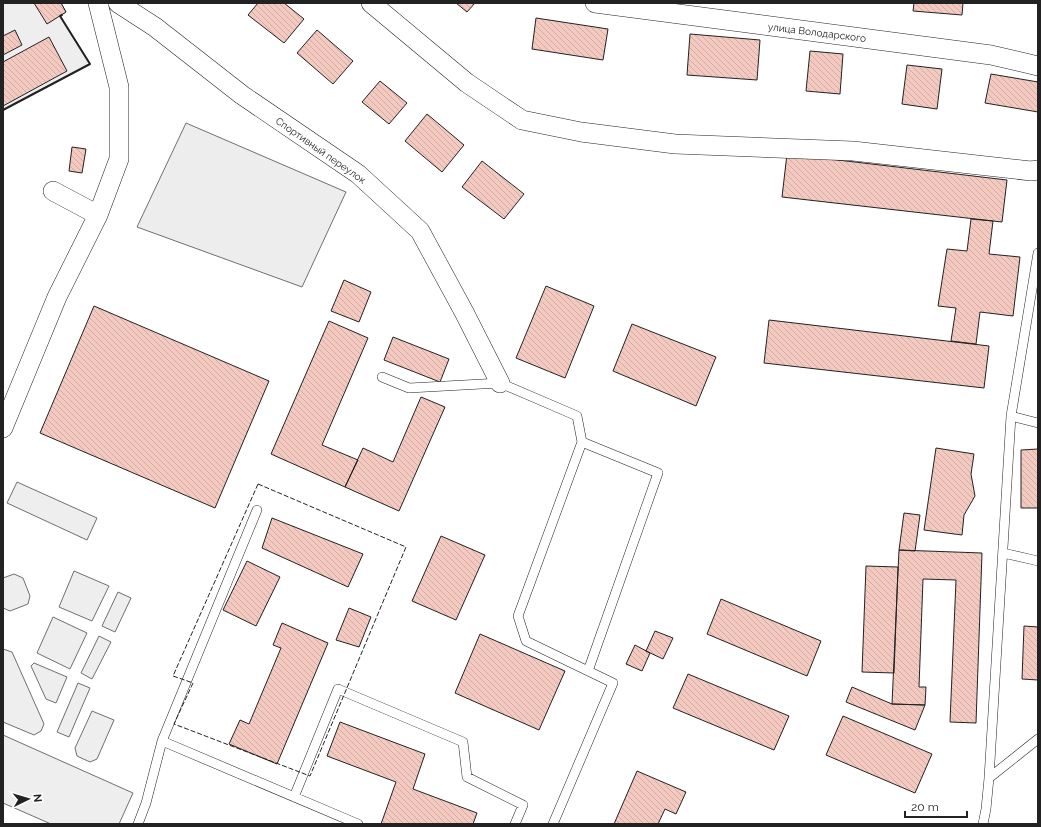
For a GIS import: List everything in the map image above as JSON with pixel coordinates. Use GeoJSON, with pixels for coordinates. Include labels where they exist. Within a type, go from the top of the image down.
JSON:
{"type":"FeatureCollection","features":[{"type":"Feature","properties":{"kind":"street"},"geometry":{"type":"LineString","coordinates":[[3,428],[57,297],[98,215],[119,159],[119,87],[98,3]]}},
{"type":"Feature","properties":{"kind":"street","name":"Спортивный переулок"},"geometry":{"type":"LineString","coordinates":[[118,3],[155,27],[242,95],[358,174],[420,231],[500,382]]}},
{"type":"Feature","properties":{"kind":"street"},"geometry":{"type":"LineString","coordinates":[[372,3],[467,83],[522,120],[581,132],[675,144],[853,151],[1031,171],[1038,170]]}},
{"type":"Feature","properties":{"kind":"street","name":"улица Володарского"},"geometry":{"type":"LineString","coordinates":[[596,3],[991,55],[1038,66]]}},
{"type":"Feature","properties":{"kind":"street"},"geometry":{"type":"LineString","coordinates":[[53,191],[98,215]]}},
{"type":"Feature","properties":{"kind":"lane"},"geometry":{"type":"LineString","coordinates":[[983,824],[990,778],[1011,416],[1038,253]]}},
{"type":"Feature","properties":{"kind":"lane"},"geometry":{"type":"LineString","coordinates":[[382,378],[409,388],[500,382],[577,416],[582,442],[518,616],[526,641],[613,683],[553,824]]}},
{"type":"Feature","properties":{"kind":"lane"},"geometry":{"type":"LineString","coordinates":[[1011,416],[1038,423]]}},
{"type":"Feature","properties":{"kind":"lane"},"geometry":{"type":"LineString","coordinates":[[582,442],[658,473],[588,671]]}},
{"type":"Feature","properties":{"kind":"lane"},"geometry":{"type":"LineString","coordinates":[[138,824],[146,803],[162,741],[257,510]]}},
{"type":"Feature","properties":{"kind":"lane"},"geometry":{"type":"LineString","coordinates":[[1003,553],[1038,561]]}},
{"type":"Feature","properties":{"kind":"lane"},"geometry":{"type":"LineString","coordinates":[[294,797],[338,689],[463,742],[467,777],[522,805],[515,824]]}},
{"type":"Feature","properties":{"kind":"lane"},"geometry":{"type":"LineString","coordinates":[[990,778],[1038,739]]}},
{"type":"Feature","properties":{"kind":"lane"},"geometry":{"type":"LineString","coordinates":[[162,741],[358,824]]}},
{"type":"Feature","properties":{"kind":"shaded area"},"geometry":{"type":"Polygon","coordinates":[[[3,3],[61,3],[66,12],[60,16],[90,64],[3,110],[3,3]]]}},
{"type":"Feature","properties":{"kind":"shaded area"},"geometry":{"type":"Polygon","coordinates":[[[186,123],[346,192],[302,287],[137,227],[186,123]]]}},
{"type":"Feature","properties":{"kind":"shaded area"},"geometry":{"type":"Polygon","coordinates":[[[17,482],[97,518],[87,540],[7,503],[17,482]]]}},
{"type":"Feature","properties":{"kind":"shaded area"},"geometry":{"type":"Polygon","coordinates":[[[74,571],[109,586],[92,621],[59,607],[74,571]]]}},
{"type":"Feature","properties":{"kind":"shaded area"},"geometry":{"type":"Polygon","coordinates":[[[14,574],[23,578],[30,596],[28,604],[10,611],[3,608],[3,578],[14,574]]]}},
{"type":"Feature","properties":{"kind":"shaded area"},"geometry":{"type":"Polygon","coordinates":[[[118,592],[131,598],[115,632],[102,626],[118,592]]]}},
{"type":"Feature","properties":{"kind":"shaded area"},"geometry":{"type":"Polygon","coordinates":[[[53,617],[87,633],[70,669],[37,653],[53,617]]]}},
{"type":"Feature","properties":{"kind":"shaded area"},"geometry":{"type":"Polygon","coordinates":[[[99,636],[111,642],[92,679],[81,673],[99,636]]]}},
{"type":"Feature","properties":{"kind":"shaded area"},"geometry":{"type":"Polygon","coordinates":[[[3,649],[12,652],[44,724],[41,731],[34,735],[3,722],[3,649]]]}},
{"type":"Feature","properties":{"kind":"shaded area"},"geometry":{"type":"Polygon","coordinates":[[[34,663],[67,677],[56,703],[46,699],[31,666],[34,663]]]}},
{"type":"Feature","properties":{"kind":"shaded area"},"geometry":{"type":"Polygon","coordinates":[[[78,683],[90,688],[69,737],[57,732],[78,683]]]}},
{"type":"Feature","properties":{"kind":"shaded area"},"geometry":{"type":"Polygon","coordinates":[[[92,711],[114,720],[97,759],[90,762],[77,756],[75,748],[92,711]]]}},
{"type":"Feature","properties":{"kind":"shaded area"},"geometry":{"type":"Polygon","coordinates":[[[3,735],[133,793],[119,824],[51,824],[3,803],[3,735]]]}},
{"type":"Feature","properties":{"kind":"building"},"geometry":{"type":"Polygon","coordinates":[[[34,3],[61,3],[66,12],[47,24],[34,3]]]}},
{"type":"Feature","properties":{"kind":"building"},"geometry":{"type":"Polygon","coordinates":[[[258,3],[284,3],[304,19],[284,43],[248,15],[258,3]]]}},
{"type":"Feature","properties":{"kind":"building"},"geometry":{"type":"Polygon","coordinates":[[[456,3],[475,3],[467,12],[456,3]]]}},
{"type":"Feature","properties":{"kind":"building"},"geometry":{"type":"Polygon","coordinates":[[[914,3],[963,3],[962,15],[913,11],[914,3]]]}},
{"type":"Feature","properties":{"kind":"building"},"geometry":{"type":"Polygon","coordinates":[[[536,18],[608,29],[603,60],[532,49],[536,18]]]}},
{"type":"Feature","properties":{"kind":"building"},"geometry":{"type":"Polygon","coordinates":[[[15,30],[22,45],[3,55],[3,36],[15,30]]]}},
{"type":"Feature","properties":{"kind":"building"},"geometry":{"type":"Polygon","coordinates":[[[317,30],[353,61],[333,84],[297,53],[317,30]]]}},
{"type":"Feature","properties":{"kind":"building"},"geometry":{"type":"Polygon","coordinates":[[[690,34],[760,40],[757,80],[687,75],[690,34]]]}},
{"type":"Feature","properties":{"kind":"building"},"geometry":{"type":"Polygon","coordinates":[[[49,37],[67,71],[3,106],[3,62],[49,37]]]}},
{"type":"Feature","properties":{"kind":"building"},"geometry":{"type":"Polygon","coordinates":[[[810,51],[843,54],[840,94],[806,91],[810,51]]]}},
{"type":"Feature","properties":{"kind":"building"},"geometry":{"type":"Polygon","coordinates":[[[907,65],[942,69],[937,109],[902,104],[907,65]]]}},
{"type":"Feature","properties":{"kind":"building"},"geometry":{"type":"Polygon","coordinates":[[[991,74],[1038,82],[1038,112],[985,103],[991,74]]]}},
{"type":"Feature","properties":{"kind":"building"},"geometry":{"type":"Polygon","coordinates":[[[380,81],[407,103],[389,124],[362,102],[380,81]]]}},
{"type":"Feature","properties":{"kind":"building"},"geometry":{"type":"Polygon","coordinates":[[[427,114],[464,145],[442,172],[405,141],[427,114]]]}},
{"type":"Feature","properties":{"kind":"building"},"geometry":{"type":"Polygon","coordinates":[[[72,147],[86,149],[82,173],[69,171],[72,147]]]}},
{"type":"Feature","properties":{"kind":"building"},"geometry":{"type":"Polygon","coordinates":[[[787,154],[1007,180],[1002,222],[782,197],[787,154]]]}},
{"type":"Feature","properties":{"kind":"building"},"geometry":{"type":"Polygon","coordinates":[[[482,161],[524,194],[504,219],[462,187],[482,161]]]}},
{"type":"Feature","properties":{"kind":"building"},"geometry":{"type":"Polygon","coordinates":[[[971,219],[993,221],[989,254],[1020,257],[1013,316],[980,312],[976,344],[951,341],[956,308],[938,306],[947,249],[967,251],[971,219]]]}},
{"type":"Feature","properties":{"kind":"building"},"geometry":{"type":"Polygon","coordinates":[[[344,280],[371,292],[359,322],[331,311],[344,280]]]}},
{"type":"Feature","properties":{"kind":"building"},"geometry":{"type":"Polygon","coordinates":[[[546,286],[594,306],[565,378],[516,358],[546,286]]]}},
{"type":"Feature","properties":{"kind":"building"},"geometry":{"type":"Polygon","coordinates":[[[94,306],[269,381],[215,508],[40,433],[94,306]]]}},
{"type":"Feature","properties":{"kind":"building"},"geometry":{"type":"Polygon","coordinates":[[[769,320],[989,346],[984,388],[764,363],[769,320]]]}},
{"type":"Feature","properties":{"kind":"building"},"geometry":{"type":"Polygon","coordinates":[[[329,321],[368,338],[322,445],[358,460],[345,487],[271,454],[329,321]]]}},
{"type":"Feature","properties":{"kind":"building"},"geometry":{"type":"Polygon","coordinates":[[[632,324],[716,357],[696,406],[613,371],[632,324]]]}},
{"type":"Feature","properties":{"kind":"building"},"geometry":{"type":"Polygon","coordinates":[[[393,337],[449,359],[440,382],[384,360],[393,337]]]}},
{"type":"Feature","properties":{"kind":"building"},"geometry":{"type":"Polygon","coordinates":[[[421,397],[445,407],[399,511],[345,487],[363,448],[393,462],[421,397]]]}},
{"type":"Feature","properties":{"kind":"building"},"geometry":{"type":"Polygon","coordinates":[[[936,448],[974,454],[971,474],[975,496],[964,515],[962,535],[924,530],[936,448]]]}},
{"type":"Feature","properties":{"kind":"building"},"geometry":{"type":"Polygon","coordinates":[[[1038,449],[1038,508],[1021,508],[1021,450],[1038,449]]]}},
{"type":"Feature","properties":{"kind":"building"},"geometry":{"type":"Polygon","coordinates":[[[904,513],[920,515],[915,551],[899,550],[904,513]]]}},
{"type":"Feature","properties":{"kind":"building"},"geometry":{"type":"Polygon","coordinates":[[[272,518],[363,554],[348,587],[262,548],[272,518]]]}},
{"type":"Feature","properties":{"kind":"building"},"geometry":{"type":"Polygon","coordinates":[[[441,536],[485,555],[456,620],[412,601],[441,536]]]}},
{"type":"Feature","properties":{"kind":"building"},"geometry":{"type":"Polygon","coordinates":[[[899,550],[982,553],[976,723],[950,722],[956,580],[923,579],[919,687],[926,687],[925,705],[892,704],[899,550]]]}},
{"type":"Feature","properties":{"kind":"building"},"geometry":{"type":"Polygon","coordinates":[[[247,561],[280,577],[256,626],[223,610],[247,561]]]}},
{"type":"Feature","properties":{"kind":"building"},"geometry":{"type":"Polygon","coordinates":[[[866,566],[898,567],[894,673],[862,672],[866,566]]]}},
{"type":"Feature","properties":{"kind":"building"},"geometry":{"type":"Polygon","coordinates":[[[721,599],[821,641],[807,676],[707,634],[721,599]]]}},
{"type":"Feature","properties":{"kind":"building"},"geometry":{"type":"Polygon","coordinates":[[[349,608],[371,617],[359,647],[336,640],[349,608]]]}},
{"type":"Feature","properties":{"kind":"building"},"geometry":{"type":"Polygon","coordinates":[[[282,623],[328,643],[277,764],[229,744],[240,720],[249,724],[281,648],[273,645],[282,623]]]}},
{"type":"Feature","properties":{"kind":"building"},"geometry":{"type":"Polygon","coordinates":[[[1024,626],[1038,627],[1038,680],[1022,679],[1024,626]]]}},
{"type":"Feature","properties":{"kind":"building"},"geometry":{"type":"Polygon","coordinates":[[[655,631],[673,638],[663,659],[646,651],[655,631]]]}},
{"type":"Feature","properties":{"kind":"building"},"geometry":{"type":"Polygon","coordinates":[[[480,634],[565,671],[539,730],[455,693],[480,634]]]}},
{"type":"Feature","properties":{"kind":"building"},"geometry":{"type":"Polygon","coordinates":[[[635,645],[650,653],[642,671],[626,664],[635,645]]]}},
{"type":"Feature","properties":{"kind":"building"},"geometry":{"type":"Polygon","coordinates":[[[688,674],[789,716],[774,750],[673,708],[688,674]]]}},
{"type":"Feature","properties":{"kind":"building"},"geometry":{"type":"Polygon","coordinates":[[[852,687],[892,704],[925,705],[915,730],[846,702],[852,687]]]}},
{"type":"Feature","properties":{"kind":"building"},"geometry":{"type":"Polygon","coordinates":[[[843,716],[932,754],[915,793],[826,755],[843,716]]]}},
{"type":"Feature","properties":{"kind":"building"},"geometry":{"type":"Polygon","coordinates":[[[340,722],[425,754],[413,789],[477,813],[473,824],[381,824],[396,782],[327,756],[340,722]]]}},
{"type":"Feature","properties":{"kind":"building"},"geometry":{"type":"Polygon","coordinates":[[[637,771],[686,792],[676,814],[665,809],[658,824],[614,824],[637,771]]]}},
{"type":"Feature","properties":{"kind":"fence"},"geometry":{"type":"LineString","coordinates":[[258,484],[406,547],[310,776],[174,724],[193,683],[173,676],[258,484]]}},
{"type":"Feature","properties":{"kind":"wall"},"geometry":{"type":"LineString","coordinates":[[3,110],[90,64],[60,16],[62,15]]}}]}
